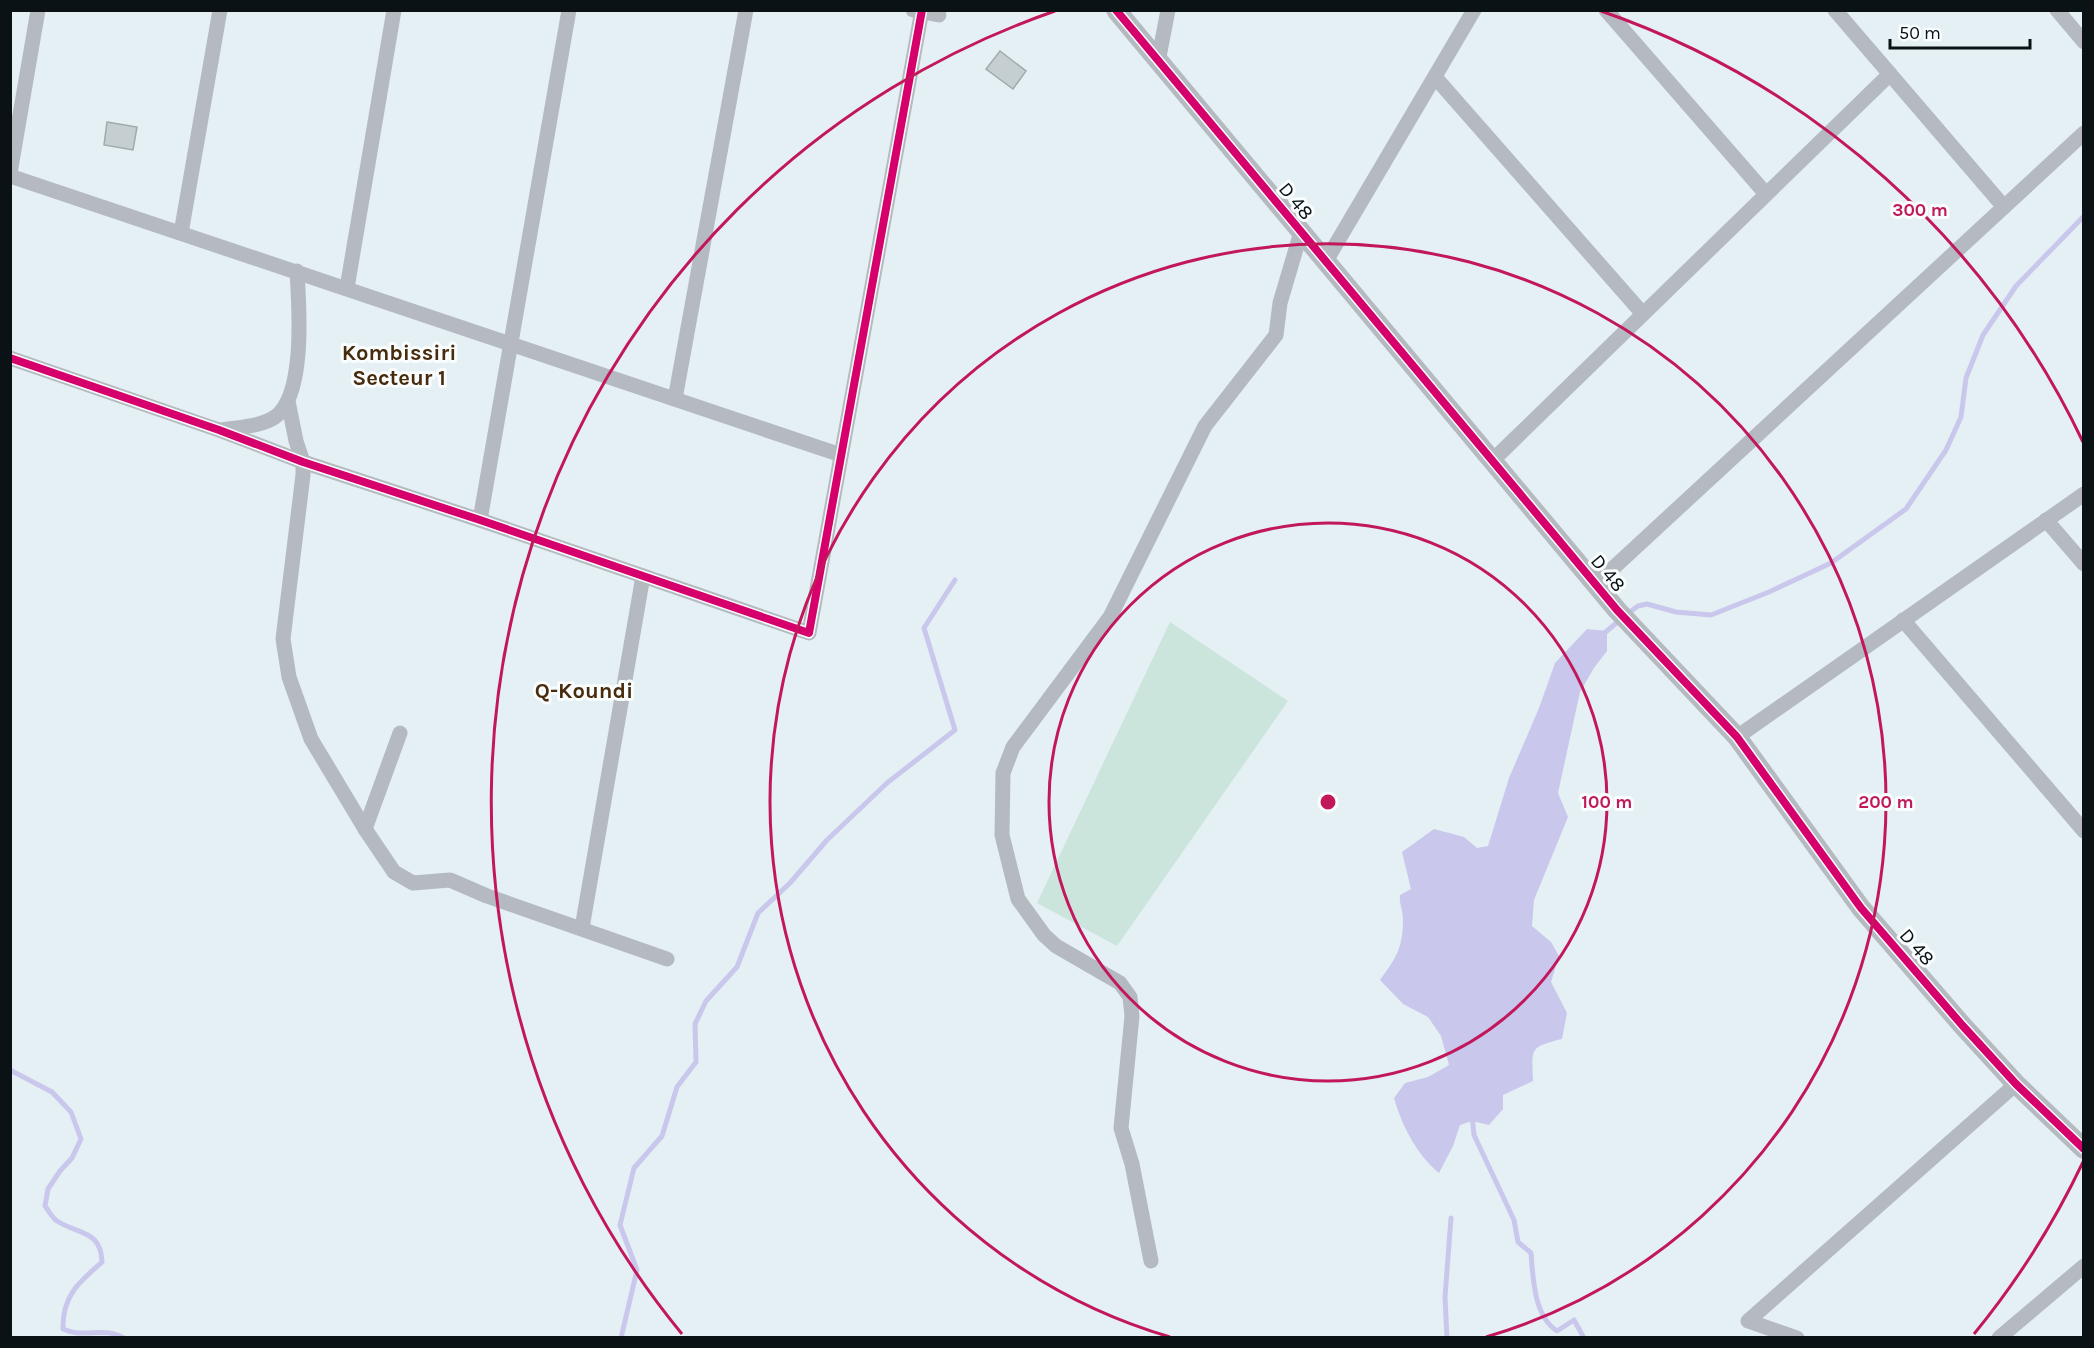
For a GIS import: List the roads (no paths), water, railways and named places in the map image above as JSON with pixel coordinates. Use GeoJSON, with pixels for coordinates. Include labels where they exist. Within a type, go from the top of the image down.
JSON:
{"type":"FeatureCollection","features":[{"type":"Feature","properties":{"kind":"street"},"geometry":{"type":"LineString","coordinates":[[38,10],[10,174],[841,455]]}},
{"type":"Feature","properties":{"kind":"street"},"geometry":{"type":"LineString","coordinates":[[181,233],[220,10]]}},
{"type":"Feature","properties":{"kind":"street"},"geometry":{"type":"LineString","coordinates":[[347,288],[394,10]]}},
{"type":"Feature","properties":{"kind":"street"},"geometry":{"type":"LineString","coordinates":[[480,520],[569,10]]}},
{"type":"Feature","properties":{"kind":"street"},"geometry":{"type":"LineString","coordinates":[[675,399],[746,10]]}},
{"type":"Feature","properties":{"kind":"street","name":"D 48"},"geometry":{"type":"LineString","coordinates":[[1116,10],[1617,610],[1737,737],[1861,908],[2016,1084],[2084,1149]]}},
{"type":"Feature","properties":{"kind":"street"},"geometry":{"type":"LineString","coordinates":[[1158,62],[1168,10]]}},
{"type":"Feature","properties":{"kind":"street"},"geometry":{"type":"LineString","coordinates":[[1326,261],[1474,10]]}},
{"type":"Feature","properties":{"kind":"street"},"geometry":{"type":"LineString","coordinates":[[1606,10],[1766,194]]}},
{"type":"Feature","properties":{"kind":"street"},"geometry":{"type":"LineString","coordinates":[[1835,10],[2004,207]]}},
{"type":"Feature","properties":{"kind":"street"},"geometry":{"type":"LineString","coordinates":[[2057,10],[2084,42]]}},
{"type":"Feature","properties":{"kind":"street"},"geometry":{"type":"LineString","coordinates":[[10,358],[219,430],[303,462],[809,633],[919,11],[939,15]]}},
{"type":"Feature","properties":{"kind":"street"},"geometry":{"type":"LineString","coordinates":[[1492,461],[1890,74]]}},
{"type":"Feature","properties":{"kind":"street"},"geometry":{"type":"LineString","coordinates":[[1435,77],[1643,314]]}},
{"type":"Feature","properties":{"kind":"street"},"geometry":{"type":"LineString","coordinates":[[1596,584],[2084,133]]}},
{"type":"Feature","properties":{"kind":"street"},"geometry":{"type":"LineString","coordinates":[[1151,1261],[1132,1164],[1121,1128],[1132,1016],[1131,997],[1120,983],[1056,946],[1044,935],[1018,899],[1002,835],[1003,773],[1013,747],[1110,617],[1205,426],[1276,335],[1280,303],[1301,232]]}},
{"type":"Feature","properties":{"kind":"street"},"geometry":{"type":"LineString","coordinates":[[219,430],[254,425],[275,417],[288,401],[293,385],[300,331],[297,271]]}},
{"type":"Feature","properties":{"kind":"street"},"geometry":{"type":"LineString","coordinates":[[288,401],[303,462],[283,639],[290,677],[310,739],[394,872],[413,883],[450,880],[488,896],[667,959]]}},
{"type":"Feature","properties":{"kind":"street"},"geometry":{"type":"LineString","coordinates":[[1737,737],[2084,494]]}},
{"type":"Feature","properties":{"kind":"street"},"geometry":{"type":"LineString","coordinates":[[2046,520],[2084,564]]}},
{"type":"Feature","properties":{"kind":"street"},"geometry":{"type":"LineString","coordinates":[[582,928],[643,576]]}},
{"type":"Feature","properties":{"kind":"street"},"geometry":{"type":"LineString","coordinates":[[1903,620],[2084,831]]}},
{"type":"Feature","properties":{"kind":"street"},"geometry":{"type":"LineString","coordinates":[[365,829],[400,733]]}},
{"type":"Feature","properties":{"kind":"street"},"geometry":{"type":"LineString","coordinates":[[1797,1338],[1748,1321],[2016,1084]]}},
{"type":"Feature","properties":{"kind":"street"},"geometry":{"type":"LineString","coordinates":[[1999,1338],[2084,1266]]}},
{"type":"Feature","properties":{"kind":"water"},"geometry":{"type":"Polygon","coordinates":[[[1587,629],[1607,631],[1607,651],[1580,692],[1558,793],[1568,817],[1534,900],[1532,926],[1551,942],[1559,956],[1551,982],[1567,1013],[1562,1039],[1538,1047],[1533,1055],[1533,1081],[1503,1095],[1503,1109],[1489,1125],[1472,1121],[1460,1125],[1453,1146],[1439,1173],[1424,1158],[1411,1139],[1394,1098],[1405,1083],[1428,1077],[1449,1065],[1441,1036],[1428,1017],[1403,1004],[1380,980],[1400,945],[1403,919],[1400,895],[1411,889],[1402,852],[1434,829],[1464,837],[1477,848],[1488,846],[1509,778],[1539,708],[1555,663],[1587,629]]]}},
{"type":"Feature","properties":{"kind":"waterway"},"geometry":{"type":"LineString","coordinates":[[1627,614],[1638,606],[1647,604],[1676,612],[1711,615],[1769,592],[1831,563],[1906,509],[1946,450],[1961,417],[1966,378],[1983,335],[2016,286],[2084,216]]}},
{"type":"Feature","properties":{"kind":"waterway"},"geometry":{"type":"LineString","coordinates":[[621,1338],[637,1270],[620,1225],[634,1168],[662,1136],[677,1087],[696,1062],[695,1024],[706,1001],[737,967],[758,913],[790,883],[827,840],[887,783],[955,730],[924,628],[955,580]]}},
{"type":"Feature","properties":{"kind":"waterway"},"geometry":{"type":"LineString","coordinates":[[1602,635],[1620,620]]}},
{"type":"Feature","properties":{"kind":"waterway"},"geometry":{"type":"LineString","coordinates":[[10,1070],[52,1092],[71,1112],[81,1139],[72,1158],[48,1189],[45,1206],[57,1221],[93,1239],[98,1244],[102,1262],[79,1283],[69,1299],[65,1307],[63,1329],[78,1333],[109,1333],[124,1338]]}},
{"type":"Feature","properties":{"kind":"waterway"},"geometry":{"type":"LineString","coordinates":[[1472,1115],[1474,1135],[1514,1220],[1518,1242],[1531,1253],[1539,1307],[1549,1324],[1557,1331],[1574,1320],[1584,1338]]}},
{"type":"Feature","properties":{"kind":"waterway"},"geometry":{"type":"LineString","coordinates":[[1447,1338],[1445,1297],[1451,1218]]}},
{"type":"Feature","properties":{"kind":"district","name":"Kombissiri Secteur 1"},"geometry":{"type":"Point","coordinates":[399,366]}},
{"type":"Feature","properties":{"kind":"district","name":"Q-Koundi"},"geometry":{"type":"Point","coordinates":[584,691]}}]}
